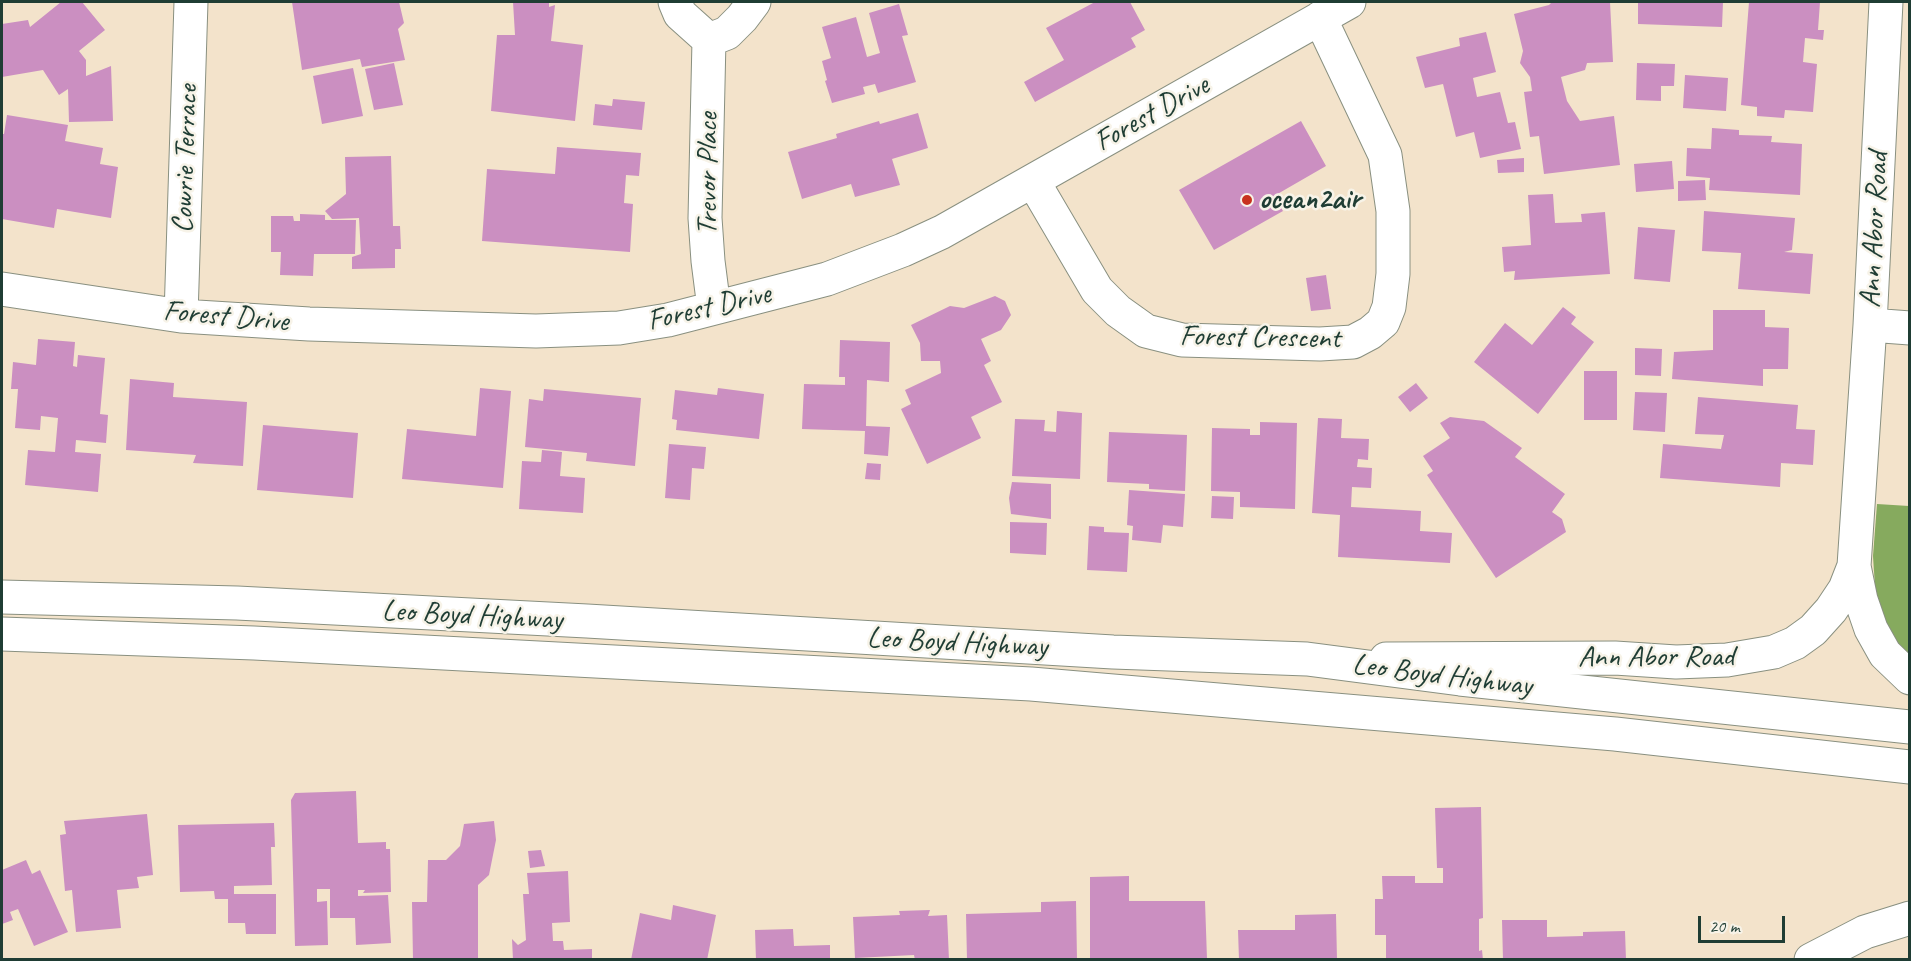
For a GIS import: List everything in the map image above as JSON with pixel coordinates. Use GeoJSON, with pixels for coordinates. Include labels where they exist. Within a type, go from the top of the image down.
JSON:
{"type":"FeatureCollection","features":[{"type":"Feature","properties":{"kind":"main road","name":"Cowrie Terrace"},"geometry":{"type":"LineString","coordinates":[[181,316],[191,2]]}},
{"type":"Feature","properties":{"kind":"main road"},"geometry":{"type":"LineString","coordinates":[[675,2],[680,14],[710,40],[727,33],[754,2]]}},
{"type":"Feature","properties":{"kind":"main road","name":"Forest Drive"},"geometry":{"type":"LineString","coordinates":[[2,289],[181,316],[321,324],[556,331],[619,328],[668,320],[818,281],[862,267],[942,232],[1348,2]]}},
{"type":"Feature","properties":{"kind":"main road","name":"Ann Abor Road"},"geometry":{"type":"LineString","coordinates":[[1886,2],[1870,325],[1854,566],[1861,600],[1871,629],[1885,654],[1910,678]]}},
{"type":"Feature","properties":{"kind":"main road","name":"Forest Crescent"},"geometry":{"type":"LineString","coordinates":[[1033,181],[1097,290],[1118,311],[1146,331],[1182,340],[1320,344],[1353,342],[1370,333],[1383,322],[1389,307],[1393,274],[1393,211],[1385,155],[1320,18]]}},
{"type":"Feature","properties":{"kind":"main road","name":"Trevor Place"},"geometry":{"type":"LineString","coordinates":[[710,40],[705,218],[714,308]]}},
{"type":"Feature","properties":{"kind":"main road"},"geometry":{"type":"LineString","coordinates":[[1870,325],[1910,328]]}},
{"type":"Feature","properties":{"kind":"main road","name":"Ann Abor Road"},"geometry":{"type":"LineString","coordinates":[[1306,659],[1615,658],[1676,662],[1727,660],[1774,652],[1795,643],[1813,630],[1832,610],[1845,589],[1854,566]]}},
{"type":"Feature","properties":{"kind":"main road","name":"Leo Boyd Highway"},"geometry":{"type":"LineString","coordinates":[[2,597],[237,603],[1113,652],[1306,659],[1460,679],[1910,727]]}},
{"type":"Feature","properties":{"kind":"main road","name":"Leo Boyd Highway"},"geometry":{"type":"LineString","coordinates":[[2,634],[254,643],[1031,684],[1615,734],[1910,767]]}},
{"type":"Feature","properties":{"kind":"main road"},"geometry":{"type":"LineString","coordinates":[[1811,960],[1865,932],[1910,918]]}},
{"type":"Feature","properties":{"kind":"green space"},"geometry":{"type":"Polygon","coordinates":[[[1877,504],[1909,506],[1909,657],[1894,640],[1881,612],[1875,587],[1873,556],[1877,504]]]}},
{"type":"Feature","properties":{"kind":"building"},"geometry":{"type":"Polygon","coordinates":[[[61,2],[82,2],[105,30],[79,51],[86,60],[86,76],[111,66],[113,121],[69,122],[68,89],[59,95],[43,70],[2,77],[2,24],[28,20],[30,27],[61,2]]]}},
{"type":"Feature","properties":{"kind":"building"},"geometry":{"type":"Polygon","coordinates":[[[292,2],[399,2],[404,23],[398,29],[405,60],[362,67],[360,59],[302,70],[292,2]]]}},
{"type":"Feature","properties":{"kind":"building"},"geometry":{"type":"Polygon","coordinates":[[[513,2],[549,2],[549,7],[555,5],[551,41],[583,45],[575,121],[491,111],[497,35],[515,35],[513,2]]]}},
{"type":"Feature","properties":{"kind":"building"},"geometry":{"type":"Polygon","coordinates":[[[1095,2],[1130,2],[1145,30],[1131,38],[1136,47],[1035,102],[1024,82],[1064,60],[1046,28],[1095,2]]]}},
{"type":"Feature","properties":{"kind":"building"},"geometry":{"type":"Polygon","coordinates":[[[1552,2],[1610,2],[1613,62],[1587,63],[1585,70],[1561,77],[1567,101],[1580,121],[1614,116],[1620,165],[1544,174],[1539,136],[1530,137],[1524,92],[1532,91],[1530,77],[1520,63],[1523,51],[1514,14],[1549,5],[1552,2]]]}},
{"type":"Feature","properties":{"kind":"building"},"geometry":{"type":"Polygon","coordinates":[[[1638,2],[1723,2],[1722,27],[1638,24],[1638,2]]]}},
{"type":"Feature","properties":{"kind":"building"},"geometry":{"type":"Polygon","coordinates":[[[1749,2],[1820,2],[1818,30],[1824,30],[1823,40],[1805,38],[1803,62],[1817,64],[1813,112],[1785,110],[1784,118],[1757,116],[1757,107],[1741,105],[1749,2]]]}},
{"type":"Feature","properties":{"kind":"building"},"geometry":{"type":"Polygon","coordinates":[[[899,4],[908,35],[902,36],[916,82],[878,93],[875,84],[863,87],[865,94],[832,103],[822,61],[831,58],[822,27],[856,17],[867,57],[880,53],[869,13],[899,4]]]}},
{"type":"Feature","properties":{"kind":"building"},"geometry":{"type":"Polygon","coordinates":[[[1486,32],[1496,72],[1473,78],[1477,97],[1500,92],[1508,123],[1515,122],[1521,149],[1480,158],[1474,132],[1456,137],[1443,84],[1425,88],[1416,57],[1460,46],[1459,38],[1486,32]]]}},
{"type":"Feature","properties":{"kind":"building"},"geometry":{"type":"Polygon","coordinates":[[[394,63],[403,105],[374,110],[365,69],[394,63]]]}},
{"type":"Feature","properties":{"kind":"building"},"geometry":{"type":"Polygon","coordinates":[[[1637,63],[1675,64],[1674,86],[1661,86],[1661,101],[1636,100],[1637,63]]]}},
{"type":"Feature","properties":{"kind":"building"},"geometry":{"type":"Polygon","coordinates":[[[353,68],[363,116],[322,124],[313,76],[353,68]]]}},
{"type":"Feature","properties":{"kind":"building"},"geometry":{"type":"Polygon","coordinates":[[[1685,75],[1728,78],[1726,111],[1683,108],[1685,75]]]}},
{"type":"Feature","properties":{"kind":"building"},"geometry":{"type":"Polygon","coordinates":[[[613,99],[645,102],[642,130],[593,125],[595,104],[612,106],[613,99]]]}},
{"type":"Feature","properties":{"kind":"building"},"geometry":{"type":"Polygon","coordinates":[[[918,113],[928,148],[892,159],[900,185],[855,197],[851,184],[802,199],[788,152],[837,138],[836,134],[879,121],[880,124],[918,113]]]}},
{"type":"Feature","properties":{"kind":"building"},"geometry":{"type":"Polygon","coordinates":[[[7,115],[68,125],[65,141],[103,148],[100,164],[118,167],[111,218],[57,209],[54,228],[2,219],[2,134],[4,134],[7,115]]]}},
{"type":"Feature","properties":{"kind":"building"},"geometry":{"type":"Polygon","coordinates":[[[1301,121],[1326,166],[1274,196],[1283,211],[1214,250],[1179,190],[1301,121]]]}},
{"type":"Feature","properties":{"kind":"building"},"geometry":{"type":"Polygon","coordinates":[[[1712,128],[1739,130],[1739,135],[1772,136],[1771,142],[1802,144],[1800,195],[1709,190],[1710,178],[1686,176],[1687,148],[1711,149],[1712,128]]]}},
{"type":"Feature","properties":{"kind":"building"},"geometry":{"type":"Polygon","coordinates":[[[557,147],[641,153],[639,176],[626,175],[624,203],[633,204],[630,252],[482,241],[487,169],[555,174],[557,147]]]}},
{"type":"Feature","properties":{"kind":"building"},"geometry":{"type":"Polygon","coordinates":[[[391,156],[393,226],[400,226],[401,249],[395,249],[395,268],[352,269],[352,257],[361,254],[359,218],[332,219],[325,211],[346,194],[345,157],[391,156]]]}},
{"type":"Feature","properties":{"kind":"building"},"geometry":{"type":"Polygon","coordinates":[[[1524,158],[1524,172],[1498,173],[1497,160],[1524,158]]]}},
{"type":"Feature","properties":{"kind":"building"},"geometry":{"type":"Polygon","coordinates":[[[1672,161],[1674,189],[1636,192],[1634,164],[1672,161]]]}},
{"type":"Feature","properties":{"kind":"building"},"geometry":{"type":"Polygon","coordinates":[[[1705,180],[1706,200],[1678,201],[1678,181],[1705,180]]]}},
{"type":"Feature","properties":{"kind":"building"},"geometry":{"type":"Polygon","coordinates":[[[1553,194],[1555,223],[1582,222],[1581,214],[1605,212],[1610,274],[1514,280],[1515,271],[1504,272],[1502,247],[1531,245],[1528,195],[1553,194]]]}},
{"type":"Feature","properties":{"kind":"building"},"geometry":{"type":"Polygon","coordinates":[[[1704,211],[1795,218],[1792,250],[1784,252],[1813,254],[1810,294],[1738,289],[1741,253],[1702,251],[1704,211]]]}},
{"type":"Feature","properties":{"kind":"building"},"geometry":{"type":"Polygon","coordinates":[[[300,214],[325,215],[325,220],[356,220],[355,254],[314,254],[313,276],[280,275],[281,252],[271,252],[271,216],[293,216],[294,221],[300,221],[300,214]]]}},
{"type":"Feature","properties":{"kind":"building"},"geometry":{"type":"Polygon","coordinates":[[[1638,227],[1675,230],[1670,282],[1634,279],[1638,227]]]}},
{"type":"Feature","properties":{"kind":"building"},"geometry":{"type":"Polygon","coordinates":[[[1326,275],[1331,309],[1311,311],[1306,278],[1326,275]]]}},
{"type":"Feature","properties":{"kind":"building"},"geometry":{"type":"Polygon","coordinates":[[[995,296],[1005,301],[1011,315],[1001,330],[981,339],[991,361],[984,365],[1002,402],[971,417],[981,438],[927,464],[901,409],[911,404],[905,390],[941,373],[940,361],[921,361],[920,343],[911,325],[950,306],[964,308],[995,296]]]}},
{"type":"Feature","properties":{"kind":"building"},"geometry":{"type":"Polygon","coordinates":[[[1563,307],[1576,317],[1571,324],[1594,342],[1538,414],[1474,362],[1505,323],[1532,345],[1563,307]]]}},
{"type":"Feature","properties":{"kind":"building"},"geometry":{"type":"Polygon","coordinates":[[[1713,310],[1765,310],[1765,327],[1789,328],[1788,369],[1763,369],[1763,386],[1672,379],[1674,352],[1713,350],[1713,310]]]}},
{"type":"Feature","properties":{"kind":"building"},"geometry":{"type":"Polygon","coordinates":[[[38,339],[75,342],[73,366],[77,367],[78,355],[105,358],[100,414],[108,415],[106,443],[76,440],[75,452],[101,454],[98,492],[25,485],[28,450],[55,452],[58,418],[41,416],[40,430],[15,428],[18,389],[11,389],[13,362],[36,365],[38,339]]]}},
{"type":"Feature","properties":{"kind":"building"},"geometry":{"type":"Polygon","coordinates":[[[840,340],[890,342],[889,382],[867,380],[866,426],[890,427],[888,456],[864,454],[865,431],[802,429],[804,384],[845,385],[845,377],[839,377],[840,340]]]}},
{"type":"Feature","properties":{"kind":"building"},"geometry":{"type":"Polygon","coordinates":[[[1635,348],[1662,349],[1661,376],[1635,375],[1635,348]]]}},
{"type":"Feature","properties":{"kind":"building"},"geometry":{"type":"Polygon","coordinates":[[[1584,371],[1617,371],[1617,420],[1584,420],[1584,371]]]}},
{"type":"Feature","properties":{"kind":"building"},"geometry":{"type":"Polygon","coordinates":[[[130,379],[174,383],[173,397],[247,402],[243,466],[193,463],[196,455],[126,450],[130,379]]]}},
{"type":"Feature","properties":{"kind":"building"},"geometry":{"type":"Polygon","coordinates":[[[1416,383],[1428,398],[1410,412],[1398,397],[1416,383]]]}},
{"type":"Feature","properties":{"kind":"building"},"geometry":{"type":"Polygon","coordinates":[[[480,388],[511,391],[503,488],[402,479],[407,429],[476,436],[480,388]]]}},
{"type":"Feature","properties":{"kind":"building"},"geometry":{"type":"Polygon","coordinates":[[[718,388],[764,394],[759,439],[676,430],[677,420],[672,419],[675,390],[717,395],[718,388]]]}},
{"type":"Feature","properties":{"kind":"building"},"geometry":{"type":"Polygon","coordinates":[[[544,389],[641,398],[635,466],[586,461],[587,453],[525,447],[529,399],[543,401],[544,389]]]}},
{"type":"Feature","properties":{"kind":"building"},"geometry":{"type":"Polygon","coordinates":[[[1635,392],[1667,393],[1665,432],[1633,430],[1635,392]]]}},
{"type":"Feature","properties":{"kind":"building"},"geometry":{"type":"Polygon","coordinates":[[[1698,397],[1798,405],[1796,429],[1815,430],[1813,465],[1781,463],[1780,487],[1660,478],[1663,444],[1721,449],[1724,435],[1695,434],[1698,397]]]}},
{"type":"Feature","properties":{"kind":"building"},"geometry":{"type":"Polygon","coordinates":[[[1057,411],[1082,413],[1080,479],[1012,476],[1015,419],[1045,420],[1044,431],[1056,432],[1057,411]]]}},
{"type":"Feature","properties":{"kind":"building"},"geometry":{"type":"Polygon","coordinates":[[[1450,417],[1484,421],[1522,448],[1515,457],[1565,494],[1552,512],[1562,519],[1566,532],[1496,578],[1427,475],[1433,471],[1423,456],[1450,438],[1440,423],[1450,417]]]}},
{"type":"Feature","properties":{"kind":"building"},"geometry":{"type":"Polygon","coordinates":[[[1318,418],[1342,419],[1341,438],[1369,439],[1368,460],[1358,459],[1357,467],[1372,468],[1371,488],[1352,487],[1351,507],[1421,511],[1420,531],[1452,533],[1450,563],[1338,557],[1340,515],[1312,513],[1318,418]]]}},
{"type":"Feature","properties":{"kind":"building"},"geometry":{"type":"Polygon","coordinates":[[[1260,422],[1297,423],[1295,509],[1240,507],[1240,492],[1211,491],[1212,428],[1250,429],[1250,435],[1260,435],[1260,422]]]}},
{"type":"Feature","properties":{"kind":"building"},"geometry":{"type":"Polygon","coordinates":[[[263,425],[358,433],[353,498],[257,490],[263,425]]]}},
{"type":"Feature","properties":{"kind":"building"},"geometry":{"type":"Polygon","coordinates":[[[1109,432],[1187,435],[1185,491],[1149,489],[1149,484],[1107,482],[1109,432]]]}},
{"type":"Feature","properties":{"kind":"building"},"geometry":{"type":"Polygon","coordinates":[[[669,444],[706,447],[704,469],[692,468],[690,500],[665,498],[669,444]]]}},
{"type":"Feature","properties":{"kind":"building"},"geometry":{"type":"Polygon","coordinates":[[[542,450],[562,452],[560,476],[585,478],[583,513],[519,509],[522,461],[541,462],[542,450]]]}},
{"type":"Feature","properties":{"kind":"building"},"geometry":{"type":"Polygon","coordinates":[[[867,463],[881,464],[880,480],[865,479],[867,463]]]}},
{"type":"Feature","properties":{"kind":"building"},"geometry":{"type":"Polygon","coordinates":[[[1012,482],[1051,484],[1051,519],[1011,514],[1009,498],[1012,482]]]}},
{"type":"Feature","properties":{"kind":"building"},"geometry":{"type":"Polygon","coordinates":[[[1129,490],[1185,494],[1183,527],[1163,525],[1161,543],[1132,540],[1133,526],[1127,525],[1129,490]]]}},
{"type":"Feature","properties":{"kind":"building"},"geometry":{"type":"Polygon","coordinates":[[[1212,496],[1234,497],[1233,519],[1211,518],[1212,496]]]}},
{"type":"Feature","properties":{"kind":"building"},"geometry":{"type":"Polygon","coordinates":[[[1010,522],[1047,523],[1046,555],[1010,553],[1010,522]]]}},
{"type":"Feature","properties":{"kind":"building"},"geometry":{"type":"Polygon","coordinates":[[[1089,526],[1104,527],[1104,532],[1129,533],[1127,572],[1087,570],[1089,526]]]}},
{"type":"Feature","properties":{"kind":"building"},"geometry":{"type":"Polygon","coordinates":[[[356,791],[358,843],[386,842],[386,849],[390,849],[391,892],[363,893],[365,890],[358,890],[358,896],[388,895],[391,943],[356,945],[355,918],[330,918],[330,889],[317,889],[317,902],[327,901],[328,945],[295,946],[291,800],[295,793],[356,791]]]}},
{"type":"Feature","properties":{"kind":"building"},"geometry":{"type":"Polygon","coordinates":[[[1481,807],[1483,918],[1479,919],[1479,951],[1482,950],[1483,960],[1386,960],[1386,935],[1375,935],[1375,899],[1383,899],[1382,876],[1415,876],[1415,883],[1443,883],[1443,868],[1437,868],[1435,808],[1481,807]]]}},
{"type":"Feature","properties":{"kind":"building"},"geometry":{"type":"Polygon","coordinates":[[[147,814],[153,875],[137,877],[139,888],[117,890],[121,928],[76,932],[72,890],[65,891],[60,835],[66,834],[64,821],[147,814]]]}},
{"type":"Feature","properties":{"kind":"building"},"geometry":{"type":"Polygon","coordinates":[[[494,821],[496,840],[489,875],[478,885],[478,960],[413,960],[412,902],[427,902],[428,860],[446,860],[460,846],[464,824],[494,821]]]}},
{"type":"Feature","properties":{"kind":"building"},"geometry":{"type":"Polygon","coordinates":[[[274,823],[275,847],[271,847],[272,885],[234,886],[234,894],[276,894],[276,934],[246,934],[245,923],[228,923],[228,899],[215,899],[214,891],[180,892],[178,825],[274,823]]]}},
{"type":"Feature","properties":{"kind":"building"},"geometry":{"type":"Polygon","coordinates":[[[541,850],[545,866],[530,868],[528,851],[541,850]]]}},
{"type":"Feature","properties":{"kind":"building"},"geometry":{"type":"Polygon","coordinates":[[[26,860],[32,874],[40,870],[68,932],[34,946],[18,909],[10,912],[13,920],[2,924],[2,870],[26,860]]]}},
{"type":"Feature","properties":{"kind":"building"},"geometry":{"type":"Polygon","coordinates":[[[568,871],[570,922],[552,923],[553,941],[563,941],[564,950],[592,949],[592,960],[513,960],[512,939],[518,945],[526,940],[523,894],[529,894],[527,873],[568,871]]]}},
{"type":"Feature","properties":{"kind":"building"},"geometry":{"type":"Polygon","coordinates":[[[1129,876],[1129,901],[1205,901],[1207,959],[1090,960],[1090,877],[1129,876]]]}},
{"type":"Feature","properties":{"kind":"building"},"geometry":{"type":"Polygon","coordinates":[[[1076,901],[1077,960],[967,960],[966,914],[1041,912],[1041,902],[1076,901]]]}},
{"type":"Feature","properties":{"kind":"building"},"geometry":{"type":"Polygon","coordinates":[[[673,905],[716,915],[707,960],[631,960],[640,913],[671,920],[673,905]]]}},
{"type":"Feature","properties":{"kind":"building"},"geometry":{"type":"Polygon","coordinates":[[[930,910],[928,916],[947,915],[949,960],[915,960],[914,955],[855,958],[853,917],[900,915],[899,911],[930,910]]]}},
{"type":"Feature","properties":{"kind":"building"},"geometry":{"type":"Polygon","coordinates":[[[1336,914],[1337,960],[1239,960],[1238,930],[1295,930],[1295,915],[1336,914]]]}},
{"type":"Feature","properties":{"kind":"building"},"geometry":{"type":"Polygon","coordinates":[[[1502,920],[1547,920],[1547,937],[1583,936],[1583,932],[1625,931],[1626,960],[1503,960],[1502,920]]]}},
{"type":"Feature","properties":{"kind":"building"},"geometry":{"type":"Polygon","coordinates":[[[793,929],[794,946],[830,945],[830,960],[756,960],[755,930],[793,929]]]}},
{"type":"Feature","properties":{"kind":"place","name":"ocean2air"},"geometry":{"type":"Point","coordinates":[1247,200]}}]}
